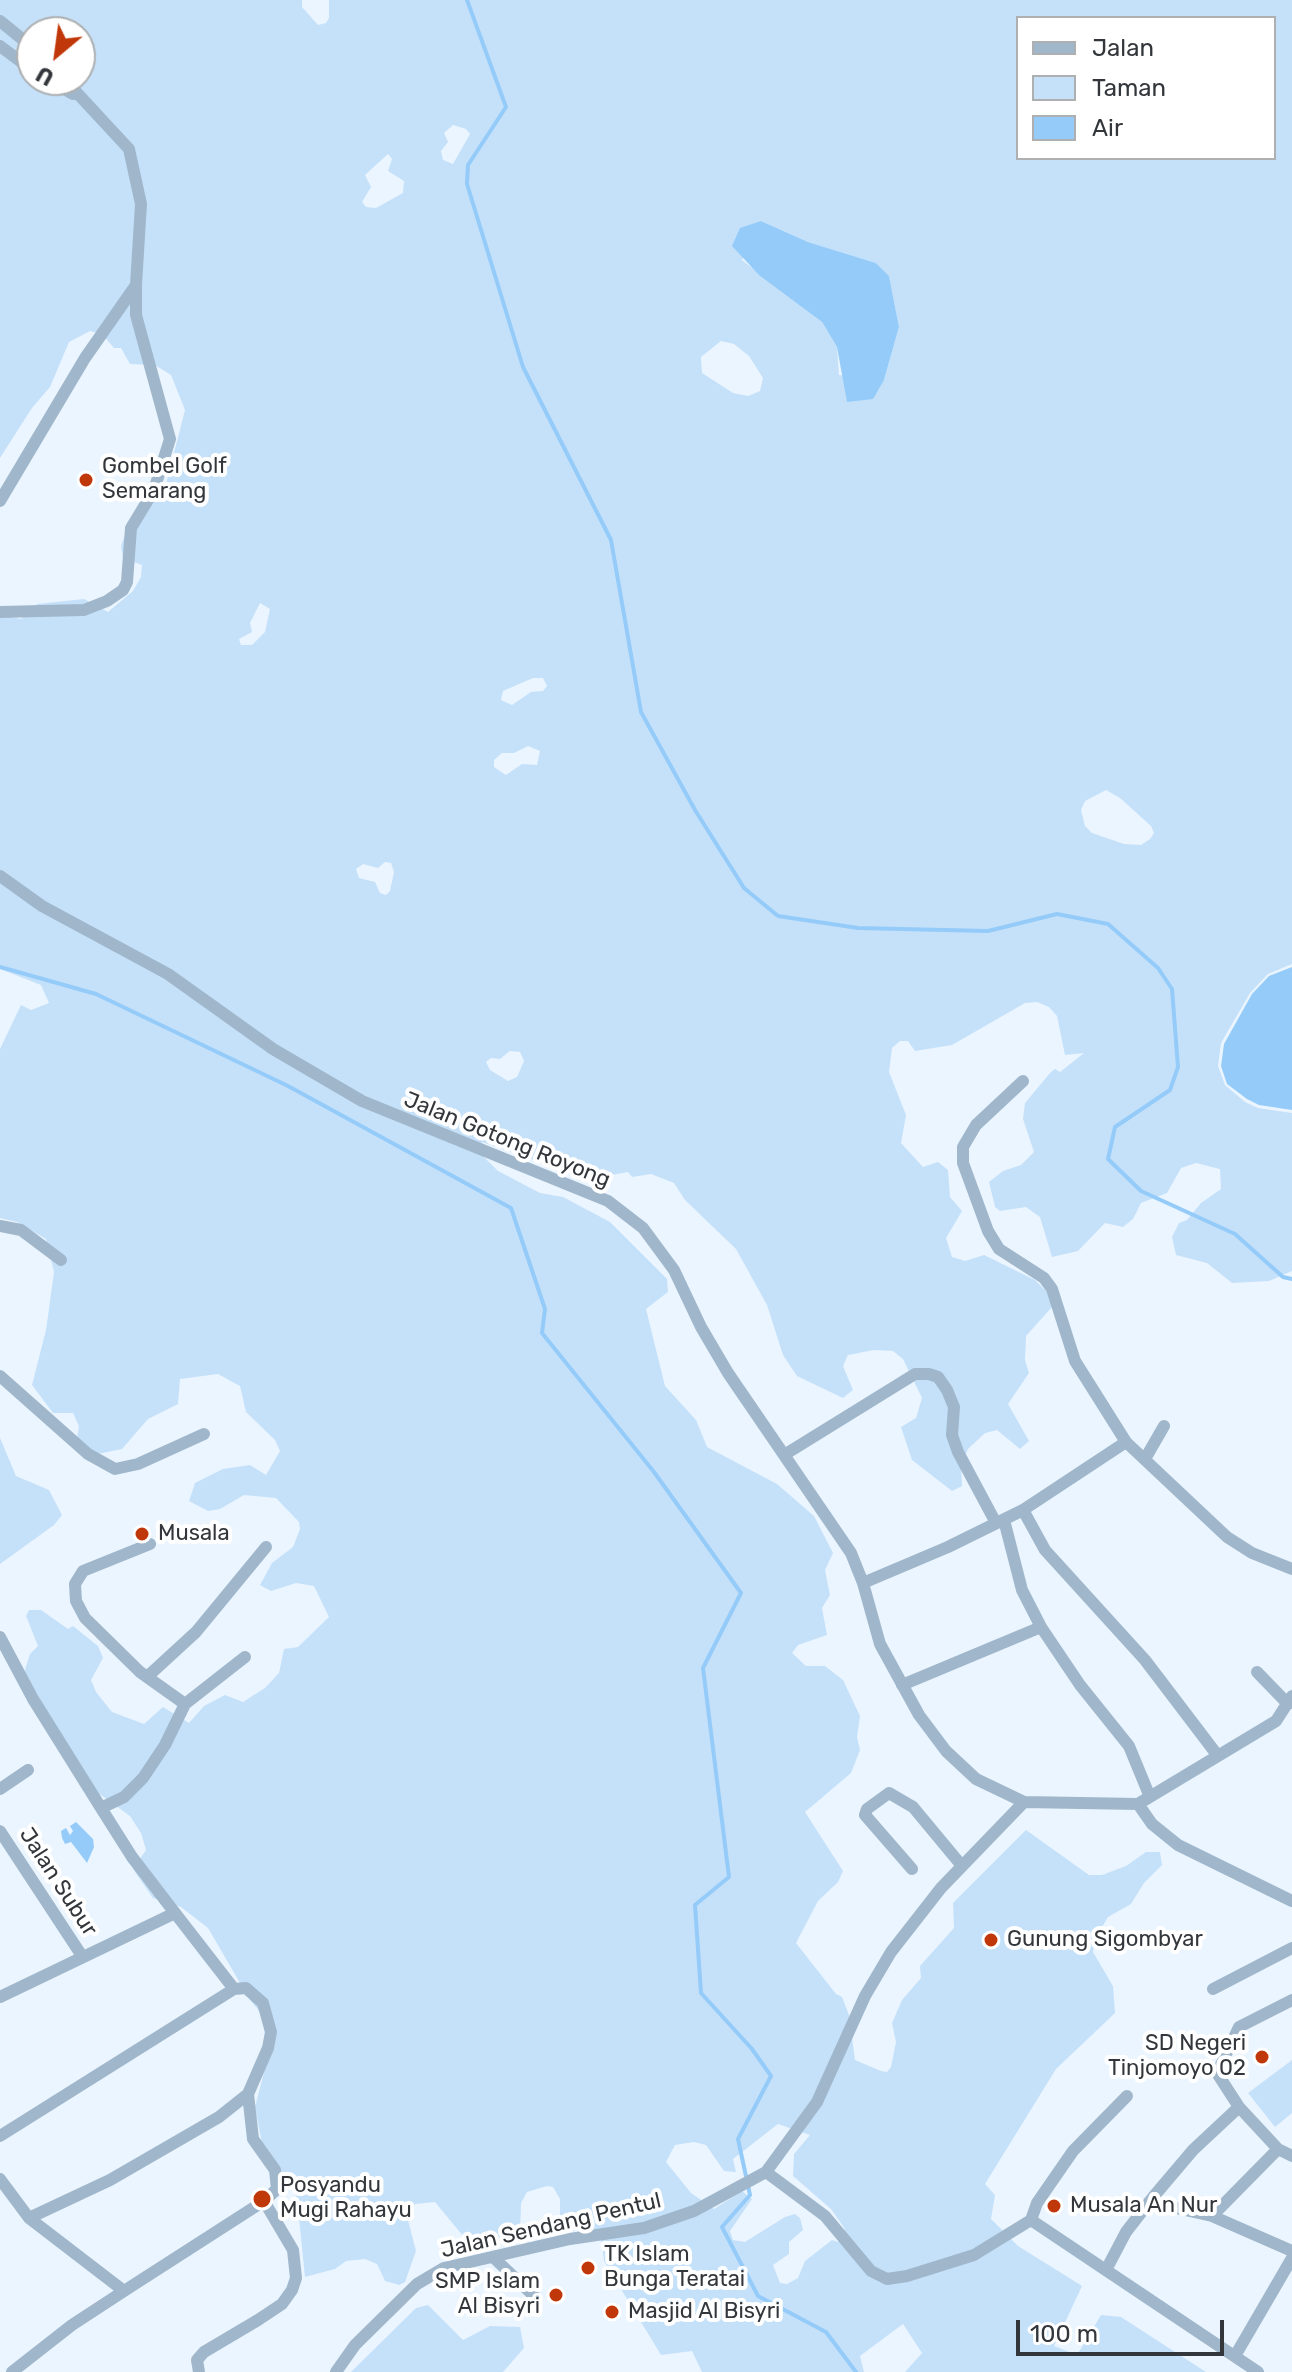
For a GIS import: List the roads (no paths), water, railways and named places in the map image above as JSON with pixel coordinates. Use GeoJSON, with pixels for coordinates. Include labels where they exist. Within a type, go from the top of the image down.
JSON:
{"type":"FeatureCollection","features":[{"type":"Feature","properties":{"kind":"street"},"geometry":{"type":"LineString","coordinates":[[0,21],[16,34]]}},
{"type":"Feature","properties":{"kind":"street"},"geometry":{"type":"LineString","coordinates":[[0,612],[84,610],[107,601],[123,590],[127,582],[131,528],[154,490],[170,439],[136,315],[141,204],[129,149],[76,96]]}},
{"type":"Feature","properties":{"kind":"street"},"geometry":{"type":"LineString","coordinates":[[0,501],[85,358],[136,285]]}},
{"type":"Feature","properties":{"kind":"street","name":"Jalan Gotong Royong"},"geometry":{"type":"LineString","coordinates":[[0,876],[53,912],[168,974],[273,1049],[362,1101],[608,1201],[626,1213],[664,1254],[714,1349],[843,1539],[863,1583],[880,1644],[902,1685],[946,1751],[966,1771],[992,1789],[1024,1802]]}},
{"type":"Feature","properties":{"kind":"street"},"geometry":{"type":"LineString","coordinates":[[1023,1081],[976,1125],[963,1147],[963,1163],[977,1206],[999,1249],[1044,1278],[1052,1289],[1060,1307],[1070,1352],[1126,1442],[1227,1537],[1252,1553],[1292,1569]]}},
{"type":"Feature","properties":{"kind":"street"},"geometry":{"type":"LineString","coordinates":[[0,1226],[21,1230],[61,1260]]}},
{"type":"Feature","properties":{"kind":"street"},"geometry":{"type":"LineString","coordinates":[[784,1455],[915,1374],[938,1377],[954,1407],[952,1435],[958,1452],[1000,1522],[1022,1590],[1041,1627],[1080,1685],[1129,1746],[1150,1797]]}},
{"type":"Feature","properties":{"kind":"street"},"geometry":{"type":"LineString","coordinates":[[0,1376],[88,1454],[115,1469],[138,1464],[204,1434]]}},
{"type":"Feature","properties":{"kind":"street"},"geometry":{"type":"LineString","coordinates":[[1145,1459],[1164,1426]]}},
{"type":"Feature","properties":{"kind":"street"},"geometry":{"type":"LineString","coordinates":[[863,1583],[1023,1510],[1126,1442]]}},
{"type":"Feature","properties":{"kind":"street"},"geometry":{"type":"LineString","coordinates":[[1023,1510],[1045,1550],[1145,1660],[1218,1756]]}},
{"type":"Feature","properties":{"kind":"street"},"geometry":{"type":"LineString","coordinates":[[150,1544],[83,1571],[75,1584],[76,1601],[85,1618],[147,1677],[185,1704]]}},
{"type":"Feature","properties":{"kind":"street"},"geometry":{"type":"LineString","coordinates":[[147,1677],[196,1632],[266,1547]]}},
{"type":"Feature","properties":{"kind":"street"},"geometry":{"type":"LineString","coordinates":[[902,1685],[1041,1627]]}},
{"type":"Feature","properties":{"kind":"street"},"geometry":{"type":"LineString","coordinates":[[0,1637],[33,1699],[132,1857],[234,1989]]}},
{"type":"Feature","properties":{"kind":"street"},"geometry":{"type":"LineString","coordinates":[[101,1808],[124,1797],[143,1778],[165,1745],[185,1704],[245,1657]]}},
{"type":"Feature","properties":{"kind":"street"},"geometry":{"type":"LineString","coordinates":[[1257,1672],[1290,1700],[1276,1721]]}},
{"type":"Feature","properties":{"kind":"street"},"geometry":{"type":"LineString","coordinates":[[1024,1802],[1138,1804],[1276,1721],[1292,1717]]}},
{"type":"Feature","properties":{"kind":"street"},"geometry":{"type":"LineString","coordinates":[[0,1789],[28,1770]]}},
{"type":"Feature","properties":{"kind":"street"},"geometry":{"type":"LineString","coordinates":[[912,1869],[865,1815],[867,1809],[889,1793],[895,1794],[919,1814],[962,1866]]}},
{"type":"Feature","properties":{"kind":"street","name":"Jalan Sendang Pentul"},"geometry":{"type":"LineString","coordinates":[[336,2372],[355,2345],[417,2284],[444,2268],[570,2239],[644,2228],[694,2211],[761,2175],[817,2102],[874,1978],[916,1918],[1024,1802]]}},
{"type":"Feature","properties":{"kind":"street"},"geometry":{"type":"LineString","coordinates":[[1138,1804],[1152,1824],[1178,1845],[1292,1901]]}},
{"type":"Feature","properties":{"kind":"street","name":"Jalan Subur"},"geometry":{"type":"LineString","coordinates":[[0,1831],[82,1956]]}},
{"type":"Feature","properties":{"kind":"street"},"geometry":{"type":"LineString","coordinates":[[0,1997],[175,1913]]}},
{"type":"Feature","properties":{"kind":"street"},"geometry":{"type":"LineString","coordinates":[[1213,1989],[1292,1948]]}},
{"type":"Feature","properties":{"kind":"street"},"geometry":{"type":"LineString","coordinates":[[0,2136],[234,1989],[246,1988],[263,2003],[271,2032],[268,2048],[248,2094],[219,2117],[110,2180],[29,2218]]}},
{"type":"Feature","properties":{"kind":"street"},"geometry":{"type":"LineString","coordinates":[[1292,2000],[1243,2024],[1228,2046],[1217,2073],[1239,2107],[1278,2149],[1292,2156]]}},
{"type":"Feature","properties":{"kind":"street"},"geometry":{"type":"LineString","coordinates":[[12,2372],[72,2325],[264,2201],[277,2189],[278,2179],[253,2139],[248,2094]]}},
{"type":"Feature","properties":{"kind":"street"},"geometry":{"type":"LineString","coordinates":[[761,2175],[813,2205],[871,2271],[887,2279],[963,2260],[1004,2239],[1031,2220],[1037,2203],[1073,2151],[1127,2096]]}},
{"type":"Feature","properties":{"kind":"street"},"geometry":{"type":"LineString","coordinates":[[1106,2270],[1149,2202],[1193,2150],[1239,2107]]}},
{"type":"Feature","properties":{"kind":"street"},"geometry":{"type":"LineString","coordinates":[[1212,2216],[1278,2149]]}},
{"type":"Feature","properties":{"kind":"street"},"geometry":{"type":"LineString","coordinates":[[0,2179],[29,2218],[124,2291]]}},
{"type":"Feature","properties":{"kind":"street"},"geometry":{"type":"LineString","coordinates":[[199,2372],[197,2360],[204,2352],[282,2304],[292,2290],[296,2278],[293,2250],[264,2201]]}},
{"type":"Feature","properties":{"kind":"street"},"geometry":{"type":"LineString","coordinates":[[1149,2202],[1212,2216],[1292,2251]]}},
{"type":"Feature","properties":{"kind":"street"},"geometry":{"type":"LineString","coordinates":[[1031,2220],[1258,2372]]}},
{"type":"Feature","properties":{"kind":"street"},"geometry":{"type":"LineString","coordinates":[[494,2258],[535,2297]]}},
{"type":"Feature","properties":{"kind":"street"},"geometry":{"type":"LineString","coordinates":[[1235,2356],[1292,2258]]}},
{"type":"Feature","properties":{"kind":"water"},"geometry":{"type":"Polygon","coordinates":[[[761,221],[808,242],[876,263],[889,276],[899,327],[884,380],[873,399],[847,402],[837,347],[822,322],[759,275],[732,246],[740,228],[761,221]]]}},
{"type":"Feature","properties":{"kind":"water"},"geometry":{"type":"Polygon","coordinates":[[[1292,967],[1292,1110],[1259,1105],[1247,1099],[1227,1084],[1221,1066],[1224,1044],[1252,994],[1269,976],[1292,967]]]}},
{"type":"Feature","properties":{"kind":"water"},"geometry":{"type":"Polygon","coordinates":[[[76,1822],[93,1839],[94,1847],[87,1863],[71,1842],[65,1844],[62,1838],[61,1831],[66,1828],[70,1835],[73,1831],[70,1826],[76,1822]]]}},
{"type":"Feature","properties":{"kind":"waterway"},"geometry":{"type":"LineString","coordinates":[[467,0],[506,107],[468,165],[467,184],[523,367],[611,540],[641,712],[695,810],[744,888],[778,916],[858,928],[988,931],[1057,914],[1108,924],[1158,968],[1172,989],[1178,1067],[1170,1090],[1115,1127],[1108,1159],[1141,1191],[1235,1234],[1283,1277],[1292,1279]]}},
{"type":"Feature","properties":{"kind":"waterway"},"geometry":{"type":"LineString","coordinates":[[0,967],[96,994],[288,1086],[511,1208],[545,1309],[542,1333],[654,1472],[741,1593],[703,1668],[729,1877],[695,1905],[701,1993],[752,2049],[771,2076],[738,2139],[750,2195],[722,2227],[758,2296],[826,2332],[856,2372]]}},
{"type":"Feature","properties":{"kind":"place","name":"Gombel Golf Semarang"},"geometry":{"type":"Point","coordinates":[86,480]}},
{"type":"Feature","properties":{"kind":"place","name":"Musala"},"geometry":{"type":"Point","coordinates":[142,1534]}},
{"type":"Feature","properties":{"kind":"place","name":"Gunung Sigombyar"},"geometry":{"type":"Point","coordinates":[991,1940]}},
{"type":"Feature","properties":{"kind":"place","name":"SD Negeri Tinjomoyo 02"},"geometry":{"type":"Point","coordinates":[1262,2057]}},
{"type":"Feature","properties":{"kind":"place","name":"Posyandu Mugi Rahayu"},"geometry":{"type":"Point","coordinates":[262,2199]}},
{"type":"Feature","properties":{"kind":"place","name":"Musala An Nur"},"geometry":{"type":"Point","coordinates":[1054,2206]}},
{"type":"Feature","properties":{"kind":"place","name":"TK Islam Bunga Teratai"},"geometry":{"type":"Point","coordinates":[588,2268]}},
{"type":"Feature","properties":{"kind":"place","name":"SMP Islam Al Bisyri"},"geometry":{"type":"Point","coordinates":[556,2295]}},
{"type":"Feature","properties":{"kind":"place","name":"Masjid Al Bisyri"},"geometry":{"type":"Point","coordinates":[612,2312]}}]}
